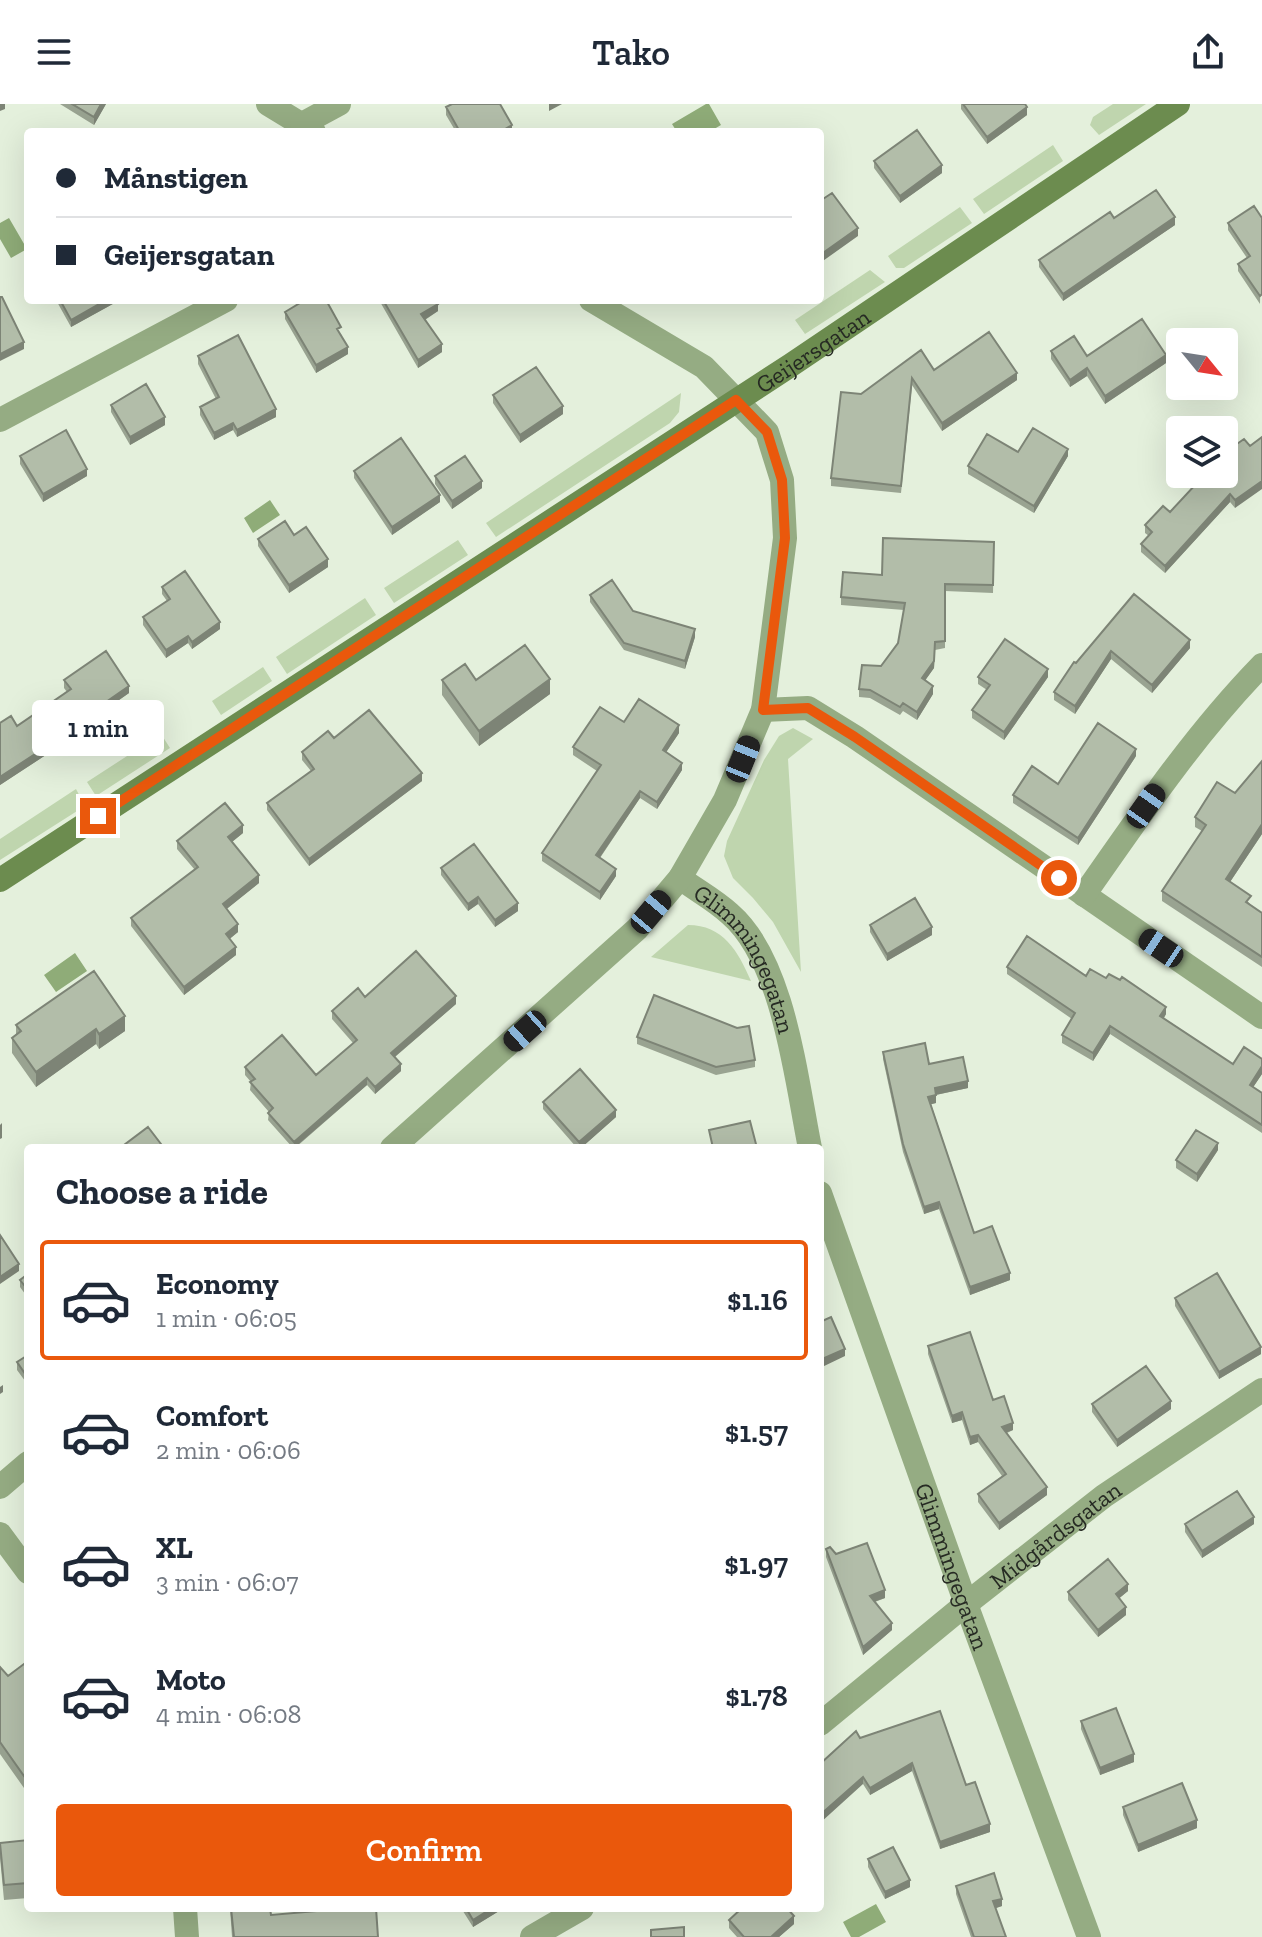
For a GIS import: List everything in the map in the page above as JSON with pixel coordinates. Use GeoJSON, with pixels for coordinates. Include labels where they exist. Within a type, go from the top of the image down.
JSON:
{"type":"FeatureCollection","features":[{"type":"Feature","properties":{"kind":"street"},"geometry":{"type":"LineString","coordinates":[[268,104],[308,128],[339,104]]}},
{"type":"Feature","properties":{"kind":"street","name":"Geijersgatan"},"geometry":{"type":"LineString","coordinates":[[0,880],[736,400],[1178,104]]}},
{"type":"Feature","properties":{"kind":"street"},"geometry":{"type":"LineString","coordinates":[[0,420],[218,304]]}},
{"type":"Feature","properties":{"kind":"street"},"geometry":{"type":"LineString","coordinates":[[396,1144],[637,929],[680,878],[725,800],[763,710],[785,538],[782,480],[767,432],[704,367],[598,304]]}},
{"type":"Feature","properties":{"kind":"street"},"geometry":{"type":"LineString","coordinates":[[1084,895],[1161,783],[1228,700],[1262,665]]}},
{"type":"Feature","properties":{"kind":"street"},"geometry":{"type":"LineString","coordinates":[[763,710],[808,708],[855,737],[1262,1017]]}},
{"type":"Feature","properties":{"kind":"street","name":"Glimmingegatan"},"geometry":{"type":"LineString","coordinates":[[680,878],[731,915],[762,956],[781,1003],[809,1144]]}},
{"type":"Feature","properties":{"kind":"street","name":"Glimmingegatan"},"geometry":{"type":"LineString","coordinates":[[824,1204],[966,1604],[1089,1937]]}},
{"type":"Feature","properties":{"kind":"street","name":"Midgårdsgatan"},"geometry":{"type":"LineString","coordinates":[[824,1721],[1104,1496],[1262,1390]]}},
{"type":"Feature","properties":{"kind":"street"},"geometry":{"type":"LineString","coordinates":[[0,1487],[24,1466]]}},
{"type":"Feature","properties":{"kind":"street"},"geometry":{"type":"LineString","coordinates":[[0,1534],[24,1567]]}},
{"type":"Feature","properties":{"kind":"street"},"geometry":{"type":"LineString","coordinates":[[185,1912],[187,1937]]}},
{"type":"Feature","properties":{"kind":"street"},"geometry":{"type":"LineString","coordinates":[[532,1937],[572,1917]]}},
{"type":"Feature","properties":{"kind":"shaded area"},"geometry":{"type":"Polygon","coordinates":[[[709,104],[721,125],[716,128],[674,128],[672,124],[709,104]]]}},
{"type":"Feature","properties":{"kind":"shaded area"},"geometry":{"type":"Polygon","coordinates":[[[1113,104],[1146,104],[1099,135],[1090,125],[1093,117],[1113,104]]]}},
{"type":"Feature","properties":{"kind":"shaded area"},"geometry":{"type":"Polygon","coordinates":[[[1053,145],[1063,161],[984,214],[973,199],[1053,145]]]}},
{"type":"Feature","properties":{"kind":"shaded area"},"geometry":{"type":"Polygon","coordinates":[[[960,207],[972,223],[904,268],[896,268],[888,256],[960,207]]]}},
{"type":"Feature","properties":{"kind":"shaded area"},"geometry":{"type":"Polygon","coordinates":[[[9,218],[24,244],[24,251],[11,258],[0,239],[0,223],[9,218]]]}},
{"type":"Feature","properties":{"kind":"shaded area"},"geometry":{"type":"Polygon","coordinates":[[[870,270],[885,282],[805,334],[795,320],[819,304],[824,304],[824,301],[870,270]]]}},
{"type":"Feature","properties":{"kind":"shaded area"},"geometry":{"type":"Polygon","coordinates":[[[681,393],[679,412],[670,423],[496,537],[486,523],[681,393]]]}},
{"type":"Feature","properties":{"kind":"shaded area"},"geometry":{"type":"Polygon","coordinates":[[[270,500],[280,515],[253,533],[244,518],[270,500]]]}},
{"type":"Feature","properties":{"kind":"shaded area"},"geometry":{"type":"Polygon","coordinates":[[[458,540],[468,555],[394,603],[384,588],[458,540]]]}},
{"type":"Feature","properties":{"kind":"shaded area"},"geometry":{"type":"Polygon","coordinates":[[[365,598],[376,615],[287,674],[276,657],[365,598]]]}},
{"type":"Feature","properties":{"kind":"shaded area"},"geometry":{"type":"Polygon","coordinates":[[[263,667],[272,681],[221,715],[212,701],[263,667]]]}},
{"type":"Feature","properties":{"kind":"shaded area"},"geometry":{"type":"Polygon","coordinates":[[[793,728],[813,739],[788,759],[801,972],[773,922],[733,878],[724,856],[727,841],[764,760],[779,736],[793,728]]]}},
{"type":"Feature","properties":{"kind":"shaded area"},"geometry":{"type":"Polygon","coordinates":[[[161,734],[170,748],[96,796],[87,782],[161,734]]]}},
{"type":"Feature","properties":{"kind":"shaded area"},"geometry":{"type":"Polygon","coordinates":[[[76,789],[85,806],[0,860],[0,839],[76,789]]]}},
{"type":"Feature","properties":{"kind":"shaded area"},"geometry":{"type":"Polygon","coordinates":[[[688,925],[711,930],[728,942],[751,981],[651,957],[688,925]]]}},
{"type":"Feature","properties":{"kind":"shaded area"},"geometry":{"type":"Polygon","coordinates":[[[75,953],[87,971],[56,992],[44,975],[75,953]]]}},
{"type":"Feature","properties":{"kind":"shaded area"},"geometry":{"type":"Polygon","coordinates":[[[876,1904],[886,1922],[859,1937],[851,1937],[843,1922],[876,1904]]]}},
{"type":"Feature","properties":{"kind":"building"},"geometry":{"type":"Polygon","coordinates":[[[72,104],[101,104],[94,117],[72,104]]]}},
{"type":"Feature","properties":{"kind":"building"},"geometry":{"type":"Polygon","coordinates":[[[452,104],[500,104],[512,125],[507,128],[458,128],[446,107],[452,104]]]}},
{"type":"Feature","properties":{"kind":"building"},"geometry":{"type":"Polygon","coordinates":[[[963,104],[1025,104],[1027,107],[987,137],[963,104]]]}},
{"type":"Feature","properties":{"kind":"building"},"geometry":{"type":"Polygon","coordinates":[[[917,130],[942,165],[900,196],[874,161],[917,130]]]}},
{"type":"Feature","properties":{"kind":"building"},"geometry":{"type":"Polygon","coordinates":[[[1156,190],[1175,217],[1063,294],[1039,260],[1110,212],[1114,218],[1156,190]]]}},
{"type":"Feature","properties":{"kind":"building"},"geometry":{"type":"Polygon","coordinates":[[[832,193],[858,228],[824,252],[824,198],[832,193]]]}},
{"type":"Feature","properties":{"kind":"building"},"geometry":{"type":"Polygon","coordinates":[[[1254,206],[1262,218],[1260,296],[1238,264],[1250,256],[1228,223],[1254,206]]]}},
{"type":"Feature","properties":{"kind":"building"},"geometry":{"type":"Polygon","coordinates":[[[0,297],[24,342],[0,354],[0,297]]]}},
{"type":"Feature","properties":{"kind":"building"},"geometry":{"type":"Polygon","coordinates":[[[62,304],[99,304],[71,320],[62,304]]]}},
{"type":"Feature","properties":{"kind":"building"},"geometry":{"type":"Polygon","coordinates":[[[298,304],[328,304],[341,327],[337,329],[348,347],[316,365],[285,312],[298,304]]]}},
{"type":"Feature","properties":{"kind":"building"},"geometry":{"type":"Polygon","coordinates":[[[385,304],[438,304],[421,314],[442,344],[418,360],[385,304]]]}},
{"type":"Feature","properties":{"kind":"building"},"geometry":{"type":"Polygon","coordinates":[[[1142,319],[1166,355],[1105,396],[1087,368],[1070,380],[1051,351],[1074,336],[1087,356],[1142,319]]]}},
{"type":"Feature","properties":{"kind":"building"},"geometry":{"type":"Polygon","coordinates":[[[989,332],[1017,373],[942,423],[912,378],[901,486],[831,478],[841,392],[861,394],[921,350],[934,370],[989,332]]]}},
{"type":"Feature","properties":{"kind":"building"},"geometry":{"type":"Polygon","coordinates":[[[238,335],[276,409],[237,430],[233,423],[214,433],[200,407],[219,397],[198,356],[238,335]]]}},
{"type":"Feature","properties":{"kind":"building"},"geometry":{"type":"Polygon","coordinates":[[[536,367],[563,406],[520,435],[493,395],[536,367]]]}},
{"type":"Feature","properties":{"kind":"building"},"geometry":{"type":"Polygon","coordinates":[[[146,384],[165,417],[130,437],[111,405],[146,384]]]}},
{"type":"Feature","properties":{"kind":"building"},"geometry":{"type":"Polygon","coordinates":[[[1033,428],[1068,449],[1034,506],[968,466],[987,434],[1018,452],[1033,428]]]}},
{"type":"Feature","properties":{"kind":"building"},"geometry":{"type":"Polygon","coordinates":[[[66,430],[87,469],[43,494],[20,456],[66,430]]]}},
{"type":"Feature","properties":{"kind":"building"},"geometry":{"type":"Polygon","coordinates":[[[1262,437],[1262,481],[1235,500],[1230,494],[1165,566],[1141,544],[1152,532],[1145,525],[1163,506],[1170,512],[1192,488],[1238,488],[1238,443],[1244,439],[1250,446],[1262,437]]]}},
{"type":"Feature","properties":{"kind":"building"},"geometry":{"type":"Polygon","coordinates":[[[401,438],[440,495],[392,527],[354,471],[401,438]]]}},
{"type":"Feature","properties":{"kind":"building"},"geometry":{"type":"Polygon","coordinates":[[[465,456],[482,481],[452,501],[435,476],[465,456]]]}},
{"type":"Feature","properties":{"kind":"building"},"geometry":{"type":"Polygon","coordinates":[[[285,521],[294,535],[306,527],[328,559],[289,585],[258,539],[285,521]]]}},
{"type":"Feature","properties":{"kind":"building"},"geometry":{"type":"Polygon","coordinates":[[[883,538],[994,542],[993,585],[945,584],[945,641],[935,642],[934,661],[922,678],[933,686],[917,712],[903,703],[900,707],[870,690],[859,689],[862,665],[881,666],[898,643],[905,603],[841,597],[843,572],[882,575],[883,538]]]}},
{"type":"Feature","properties":{"kind":"building"},"geometry":{"type":"Polygon","coordinates":[[[185,571],[220,622],[192,642],[188,636],[166,650],[143,617],[170,599],[162,587],[185,571]]]}},
{"type":"Feature","properties":{"kind":"building"},"geometry":{"type":"Polygon","coordinates":[[[612,580],[633,611],[695,629],[685,661],[624,643],[590,595],[612,580]]]}},
{"type":"Feature","properties":{"kind":"building"},"geometry":{"type":"Polygon","coordinates":[[[1134,594],[1190,640],[1152,685],[1111,651],[1075,706],[1054,692],[1074,662],[1134,594]]]}},
{"type":"Feature","properties":{"kind":"building"},"geometry":{"type":"Polygon","coordinates":[[[1005,639],[1048,669],[1004,732],[972,710],[990,685],[978,677],[1005,639]]]}},
{"type":"Feature","properties":{"kind":"building"},"geometry":{"type":"Polygon","coordinates":[[[525,645],[550,679],[479,731],[442,680],[465,664],[476,680],[525,645]]]}},
{"type":"Feature","properties":{"kind":"building"},"geometry":{"type":"Polygon","coordinates":[[[106,651],[129,686],[0,777],[0,723],[11,716],[17,726],[71,689],[64,680],[106,651]]]}},
{"type":"Feature","properties":{"kind":"building"},"geometry":{"type":"Polygon","coordinates":[[[639,699],[679,725],[663,750],[682,763],[657,802],[640,791],[596,855],[616,869],[600,892],[542,853],[601,765],[573,747],[600,707],[624,722],[639,699]]]}},
{"type":"Feature","properties":{"kind":"building"},"geometry":{"type":"Polygon","coordinates":[[[369,710],[422,773],[309,859],[267,803],[314,769],[302,752],[328,731],[334,738],[369,710]]]}},
{"type":"Feature","properties":{"kind":"building"},"geometry":{"type":"Polygon","coordinates":[[[1098,723],[1136,749],[1078,838],[1013,795],[1032,766],[1058,784],[1098,723]]]}},
{"type":"Feature","properties":{"kind":"building"},"geometry":{"type":"Polygon","coordinates":[[[1262,761],[1262,824],[1226,879],[1251,896],[1246,902],[1262,913],[1262,957],[1162,891],[1206,825],[1195,817],[1217,782],[1235,793],[1262,761]]]}},
{"type":"Feature","properties":{"kind":"building"},"geometry":{"type":"Polygon","coordinates":[[[225,803],[243,825],[228,837],[259,875],[223,904],[238,924],[226,934],[236,947],[184,987],[131,918],[198,867],[177,841],[225,803]]]}},
{"type":"Feature","properties":{"kind":"building"},"geometry":{"type":"Polygon","coordinates":[[[474,844],[518,903],[495,920],[478,897],[468,904],[441,868],[474,844]]]}},
{"type":"Feature","properties":{"kind":"building"},"geometry":{"type":"Polygon","coordinates":[[[915,898],[932,927],[887,954],[870,925],[915,898]]]}},
{"type":"Feature","properties":{"kind":"building"},"geometry":{"type":"Polygon","coordinates":[[[1027,936],[1086,976],[1090,969],[1106,978],[1109,974],[1120,980],[1122,977],[1166,1007],[1160,1016],[1233,1064],[1244,1047],[1262,1059],[1262,1066],[1250,1085],[1262,1093],[1262,1125],[1110,1026],[1093,1053],[1062,1035],[1075,1013],[1007,967],[1027,936]]]}},
{"type":"Feature","properties":{"kind":"building"},"geometry":{"type":"Polygon","coordinates":[[[416,951],[456,996],[391,1053],[401,1064],[375,1087],[367,1078],[294,1142],[268,1113],[273,1108],[250,1082],[255,1079],[245,1067],[282,1035],[316,1075],[357,1040],[332,1011],[358,988],[365,997],[416,951]]]}},
{"type":"Feature","properties":{"kind":"building"},"geometry":{"type":"Polygon","coordinates":[[[94,971],[125,1016],[99,1034],[96,1029],[36,1072],[12,1038],[21,1031],[16,1025],[94,971]]]}},
{"type":"Feature","properties":{"kind":"building"},"geometry":{"type":"Polygon","coordinates":[[[654,995],[737,1028],[749,1026],[755,1060],[716,1067],[637,1037],[654,995]]]}},
{"type":"Feature","properties":{"kind":"building"},"geometry":{"type":"Polygon","coordinates":[[[925,1043],[929,1064],[963,1057],[968,1081],[935,1088],[936,1095],[928,1097],[974,1233],[992,1226],[1010,1273],[970,1287],[939,1202],[924,1207],[903,1144],[883,1052],[925,1043]]]}},
{"type":"Feature","properties":{"kind":"building"},"geometry":{"type":"Polygon","coordinates":[[[580,1069],[616,1110],[579,1142],[543,1102],[580,1069]]]}},
{"type":"Feature","properties":{"kind":"building"},"geometry":{"type":"Polygon","coordinates":[[[750,1121],[756,1144],[712,1144],[709,1130],[750,1121]]]}},
{"type":"Feature","properties":{"kind":"building"},"geometry":{"type":"Polygon","coordinates":[[[148,1127],[161,1144],[125,1144],[148,1127]]]}},
{"type":"Feature","properties":{"kind":"building"},"geometry":{"type":"Polygon","coordinates":[[[1196,1130],[1218,1143],[1197,1174],[1176,1160],[1196,1130]]]}},
{"type":"Feature","properties":{"kind":"building"},"geometry":{"type":"Polygon","coordinates":[[[0,1235],[19,1264],[0,1277],[0,1235]]]}},
{"type":"Feature","properties":{"kind":"building"},"geometry":{"type":"Polygon","coordinates":[[[1217,1273],[1261,1347],[1219,1372],[1175,1298],[1217,1273]]]}},
{"type":"Feature","properties":{"kind":"building"},"geometry":{"type":"Polygon","coordinates":[[[831,1317],[845,1349],[824,1358],[824,1320],[831,1317]]]}},
{"type":"Feature","properties":{"kind":"building"},"geometry":{"type":"Polygon","coordinates":[[[970,1332],[993,1400],[1004,1396],[1013,1423],[1002,1427],[1047,1487],[999,1523],[978,1494],[1006,1474],[978,1435],[970,1437],[962,1412],[952,1416],[928,1346],[970,1332]]]}},
{"type":"Feature","properties":{"kind":"building"},"geometry":{"type":"Polygon","coordinates":[[[24,1358],[24,1372],[17,1362],[24,1358]]]}},
{"type":"Feature","properties":{"kind":"building"},"geometry":{"type":"Polygon","coordinates":[[[1146,1366],[1171,1401],[1117,1440],[1092,1404],[1146,1366]]]}},
{"type":"Feature","properties":{"kind":"building"},"geometry":{"type":"Polygon","coordinates":[[[1237,1491],[1254,1517],[1202,1551],[1185,1524],[1237,1491]]]}},
{"type":"Feature","properties":{"kind":"building"},"geometry":{"type":"Polygon","coordinates":[[[867,1543],[885,1590],[870,1596],[892,1623],[863,1647],[826,1549],[830,1547],[836,1554],[867,1543]]]}},
{"type":"Feature","properties":{"kind":"building"},"geometry":{"type":"Polygon","coordinates":[[[1108,1559],[1128,1584],[1116,1594],[1126,1607],[1098,1630],[1068,1592],[1108,1559]]]}},
{"type":"Feature","properties":{"kind":"building"},"geometry":{"type":"Polygon","coordinates":[[[24,1664],[24,1776],[0,1742],[0,1667],[8,1676],[24,1664]]]}},
{"type":"Feature","properties":{"kind":"building"},"geometry":{"type":"Polygon","coordinates":[[[1116,1708],[1134,1754],[1100,1768],[1081,1721],[1116,1708]]]}},
{"type":"Feature","properties":{"kind":"building"},"geometry":{"type":"Polygon","coordinates":[[[940,1711],[966,1785],[975,1782],[990,1824],[940,1842],[912,1763],[870,1788],[863,1777],[824,1811],[824,1760],[856,1731],[860,1738],[940,1711]]]}},
{"type":"Feature","properties":{"kind":"building"},"geometry":{"type":"Polygon","coordinates":[[[1182,1783],[1197,1820],[1138,1845],[1123,1807],[1182,1783]]]}},
{"type":"Feature","properties":{"kind":"building"},"geometry":{"type":"Polygon","coordinates":[[[24,1840],[24,1883],[4,1885],[0,1843],[24,1840]]]}},
{"type":"Feature","properties":{"kind":"building"},"geometry":{"type":"Polygon","coordinates":[[[893,1847],[910,1880],[885,1892],[868,1859],[893,1847]]]}},
{"type":"Feature","properties":{"kind":"building"},"geometry":{"type":"Polygon","coordinates":[[[994,1873],[1002,1899],[993,1901],[1006,1937],[974,1937],[956,1886],[994,1873]]]}},
{"type":"Feature","properties":{"kind":"building"},"geometry":{"type":"Polygon","coordinates":[[[231,1912],[271,1912],[271,1915],[376,1912],[378,1937],[234,1937],[231,1912]]]}},
{"type":"Feature","properties":{"kind":"building"},"geometry":{"type":"Polygon","coordinates":[[[468,1912],[486,1912],[473,1920],[468,1912]]]}},
{"type":"Feature","properties":{"kind":"building"},"geometry":{"type":"Polygon","coordinates":[[[738,1912],[790,1912],[794,1916],[771,1937],[744,1937],[729,1920],[738,1912]]]}},
{"type":"Feature","properties":{"kind":"building"},"geometry":{"type":"Polygon","coordinates":[[[684,1927],[684,1937],[651,1937],[651,1930],[684,1927]]]}},
{"type":"Feature","properties":{"kind":"route"},"geometry":{"type":"LineString","coordinates":[[98,816],[736,400],[767,432],[782,480],[785,538],[763,710],[808,708],[1059,878]]}}]}
